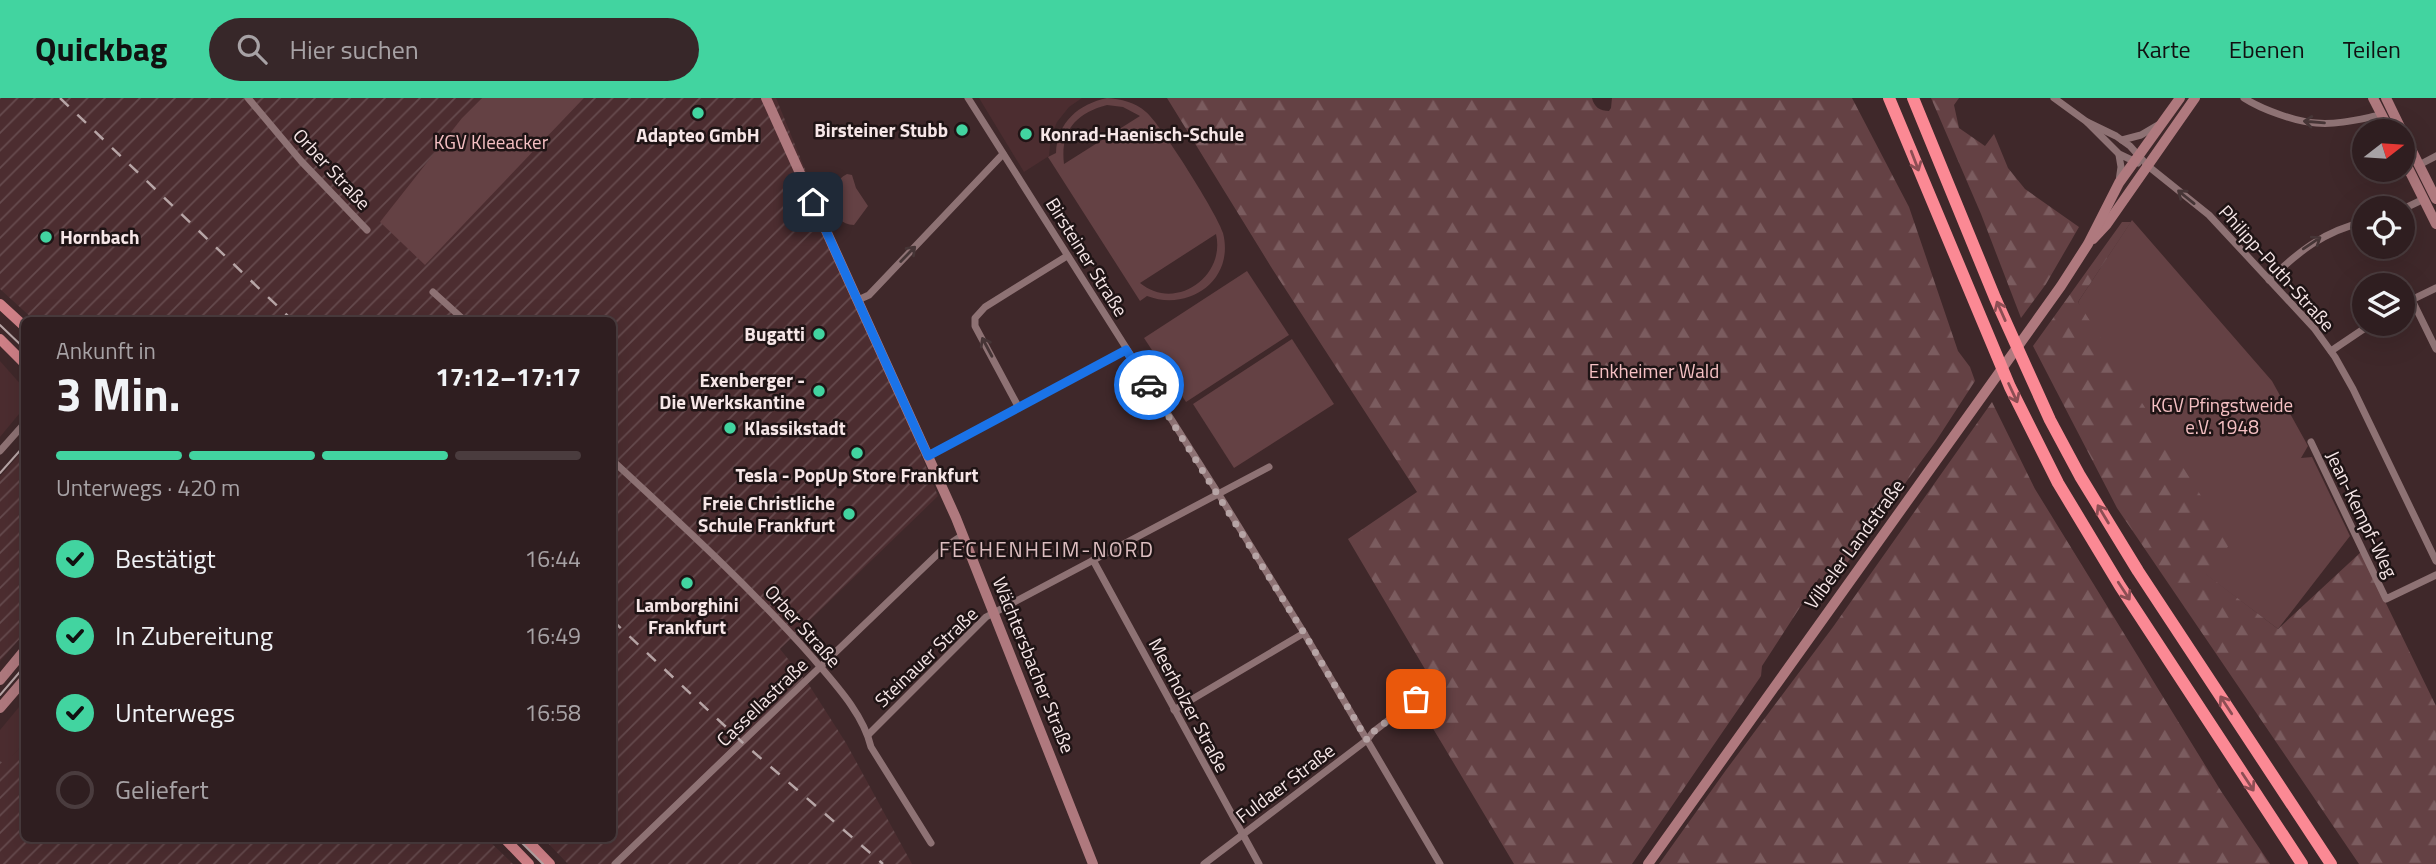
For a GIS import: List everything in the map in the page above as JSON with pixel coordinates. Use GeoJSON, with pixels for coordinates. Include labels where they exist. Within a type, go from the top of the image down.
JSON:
{"type":"FeatureCollection","features":[{"type":"Feature","properties":{"kind":"highway"},"geometry":{"type":"LineString","coordinates":[[1889,98],[2010,387],[2058,483],[2120,586],[2302,864]]}},
{"type":"Feature","properties":{"kind":"highway"},"geometry":{"type":"LineString","coordinates":[[1913,98],[1995,298],[2050,420],[2080,476],[2138,571],[2331,864]]}},
{"type":"Feature","properties":{"kind":"main road","name":"Wächtersbacher Straße"},"geometry":{"type":"LineString","coordinates":[[766,98],[963,535],[1093,864]]}},
{"type":"Feature","properties":{"kind":"main road","name":"Vilbeler Landstraße"},"geometry":{"type":"LineString","coordinates":[[1648,864],[2029,330],[2088,244],[2119,183],[2180,98]]}},
{"type":"Feature","properties":{"kind":"main road","name":"Vilbeler Landstraße"},"geometry":{"type":"LineString","coordinates":[[2088,244],[2107,224],[2194,98]]}},
{"type":"Feature","properties":{"kind":"main road"},"geometry":{"type":"LineString","coordinates":[[2373,98],[2383,119]]}},
{"type":"Feature","properties":{"kind":"main road"},"geometry":{"type":"LineString","coordinates":[[2386,98],[2396,119]]}},
{"type":"Feature","properties":{"kind":"main road"},"geometry":{"type":"LineString","coordinates":[[2415,157],[2436,199]]}},
{"type":"Feature","properties":{"kind":"main road"},"geometry":{"type":"LineString","coordinates":[[2415,181],[2436,224]]}},
{"type":"Feature","properties":{"kind":"main road"},"geometry":{"type":"LineString","coordinates":[[0,304],[21,323]]}},
{"type":"Feature","properties":{"kind":"main road"},"geometry":{"type":"LineString","coordinates":[[0,339],[21,360]]}},
{"type":"Feature","properties":{"kind":"main road"},"geometry":{"type":"LineString","coordinates":[[0,680],[21,655]]}},
{"type":"Feature","properties":{"kind":"main road"},"geometry":{"type":"LineString","coordinates":[[0,708],[21,684]]}},
{"type":"Feature","properties":{"kind":"main road"},"geometry":{"type":"LineString","coordinates":[[507,842],[529,864]]}},
{"type":"Feature","properties":{"kind":"main road"},"geometry":{"type":"LineString","coordinates":[[528,842],[550,864]]}},
{"type":"Feature","properties":{"kind":"street","name":"Orber Straße"},"geometry":{"type":"LineString","coordinates":[[248,98],[301,161],[367,230]]}},
{"type":"Feature","properties":{"kind":"street","name":"Birsteiner Straße"},"geometry":{"type":"LineString","coordinates":[[968,98],[1218,493],[1440,864]]}},
{"type":"Feature","properties":{"kind":"street"},"geometry":{"type":"LineString","coordinates":[[2244,98],[2289,117],[2317,124],[2381,115]]}},
{"type":"Feature","properties":{"kind":"street"},"geometry":{"type":"LineString","coordinates":[[2057,99],[2087,122],[2119,154],[2148,166]]}},
{"type":"Feature","properties":{"kind":"street"},"geometry":{"type":"LineString","coordinates":[[2122,140],[2146,133],[2164,120]]}},
{"type":"Feature","properties":{"kind":"street"},"geometry":{"type":"LineString","coordinates":[[2087,122],[2122,140],[2136,159]]}},
{"type":"Feature","properties":{"kind":"street"},"geometry":{"type":"LineString","coordinates":[[858,300],[869,295],[1003,154]]}},
{"type":"Feature","properties":{"kind":"street"},"geometry":{"type":"LineString","coordinates":[[2119,154],[2122,167],[2119,183]]}},
{"type":"Feature","properties":{"kind":"street"},"geometry":{"type":"LineString","coordinates":[[2419,165],[2436,156]]}},
{"type":"Feature","properties":{"kind":"street","name":"Philipp-Puth-Straße"},"geometry":{"type":"LineString","coordinates":[[2148,166],[2209,215],[2302,315],[2331,351],[2353,389],[2436,561]]}},
{"type":"Feature","properties":{"kind":"street"},"geometry":{"type":"LineString","coordinates":[[2415,203],[2424,199]]}},
{"type":"Feature","properties":{"kind":"street"},"geometry":{"type":"LineString","coordinates":[[2269,280],[2310,243],[2352,225]]}},
{"type":"Feature","properties":{"kind":"street"},"geometry":{"type":"LineString","coordinates":[[1019,408],[975,326],[975,318],[985,307],[1067,256]]}},
{"type":"Feature","properties":{"kind":"street"},"geometry":{"type":"LineString","coordinates":[[2415,298],[2436,288]]}},
{"type":"Feature","properties":{"kind":"street"},"geometry":{"type":"LineString","coordinates":[[433,292],[461,317]]}},
{"type":"Feature","properties":{"kind":"street"},"geometry":{"type":"LineString","coordinates":[[2415,306],[2436,349]]}},
{"type":"Feature","properties":{"kind":"street"},"geometry":{"type":"LineString","coordinates":[[2331,351],[2353,336]]}},
{"type":"Feature","properties":{"kind":"street"},"geometry":{"type":"LineString","coordinates":[[928,456],[1126,350]]}},
{"type":"Feature","properties":{"kind":"street"},"geometry":{"type":"LineString","coordinates":[[0,451],[21,427]]}},
{"type":"Feature","properties":{"kind":"street","name":"Jean-Kempf-Weg"},"geometry":{"type":"LineString","coordinates":[[2311,442],[2386,599],[2436,575]]}},
{"type":"Feature","properties":{"kind":"street","name":"Orber Straße"},"geometry":{"type":"LineString","coordinates":[[616,464],[733,573],[820,668],[850,705],[868,735],[870,747],[930,843]]}},
{"type":"Feature","properties":{"kind":"street","name":"Steinauer Straße"},"geometry":{"type":"LineString","coordinates":[[868,735],[986,617],[1269,467]]}},
{"type":"Feature","properties":{"kind":"street","name":"Cassellastraße"},"geometry":{"type":"LineString","coordinates":[[615,864],[945,547],[963,535]]}},
{"type":"Feature","properties":{"kind":"street","name":"Meerholzer Straße"},"geometry":{"type":"LineString","coordinates":[[1093,560],[1259,864]]}},
{"type":"Feature","properties":{"kind":"street"},"geometry":{"type":"LineString","coordinates":[[1174,710],[1304,633]]}},
{"type":"Feature","properties":{"kind":"street","name":"Fuldaer Straße"},"geometry":{"type":"LineString","coordinates":[[1203,864],[1367,740],[1373,732],[1416,699]]}},
{"type":"Feature","properties":{"kind":"shaded area"},"geometry":{"type":"Polygon","coordinates":[[[0,98],[482,98],[462,118],[425,265],[584,98],[776,98],[938,496],[780,649],[809,685],[846,743],[912,864],[568,864],[547,842],[616,842],[616,317],[31,317],[0,289],[0,98]]]}},
{"type":"Feature","properties":{"kind":"shaded area","name":"Konrad-Haenisch-Schule"},"geometry":{"type":"Polygon","coordinates":[[[979,98],[1082,98],[1069,107],[1057,122],[1051,136],[1049,156],[1024,172],[979,98]]]}},
{"type":"Feature","properties":{"kind":"shaded area"},"geometry":{"type":"Polygon","coordinates":[[[0,361],[21,385],[21,412],[0,437],[0,361]]]}},
{"type":"Feature","properties":{"kind":"shaded area"},"geometry":{"type":"Polygon","coordinates":[[[21,452],[21,637],[0,661],[0,477],[21,452]]]}},
{"type":"Feature","properties":{"kind":"shaded area"},"geometry":{"type":"Polygon","coordinates":[[[21,705],[21,746],[5,765],[0,761],[0,730],[21,705]]]}},
{"type":"Feature","properties":{"kind":"shaded area"},"geometry":{"type":"Polygon","coordinates":[[[21,746],[21,842],[490,842],[513,864],[0,864],[0,761],[5,764],[21,746]]]}},
{"type":"Feature","properties":{"kind":"green space","name":"KGV Kleeacker"},"geometry":{"type":"Polygon","coordinates":[[[482,98],[584,98],[425,265],[380,222],[462,118],[482,98]]]}},
{"type":"Feature","properties":{"kind":"green space"},"geometry":{"type":"Polygon","coordinates":[[[1107,98],[1123,100],[1146,112],[1175,151],[1219,224],[1225,250],[1222,265],[1215,278],[1193,295],[1178,300],[1147,296],[1140,301],[1048,157],[1056,153],[1060,132],[1071,116],[1107,98]],[[1107,105],[1087,113],[1072,125],[1065,142],[1064,164],[1140,116],[1123,107],[1107,105]],[[1216,234],[1140,283],[1154,291],[1168,294],[1195,286],[1206,276],[1213,264],[1217,250],[1216,234]]]}},
{"type":"Feature","properties":{"kind":"green space","name":"Enkheimer Wald"},"geometry":{"type":"Polygon","coordinates":[[[1167,98],[1592,98],[1598,108],[1609,111],[1612,98],[1852,98],[1909,207],[1958,351],[1970,367],[1975,381],[1936,441],[1831,585],[1819,578],[1762,666],[1761,676],[1632,864],[1514,864],[1413,695],[1432,681],[1348,539],[1417,492],[1273,270],[1167,98]]]}},
{"type":"Feature","properties":{"kind":"green space"},"geometry":{"type":"Polygon","coordinates":[[[1931,98],[1959,98],[1954,105],[1959,128],[1985,146],[1994,134],[2008,168],[2025,189],[2079,227],[2046,284],[2021,318],[1981,214],[1931,98]]]}},
{"type":"Feature","properties":{"kind":"green space"},"geometry":{"type":"Polygon","coordinates":[[[847,174],[852,175],[856,188],[868,206],[854,225],[839,218],[833,203],[835,186],[847,174]]]}},
{"type":"Feature","properties":{"kind":"green space","name":"KGV Pfingstweide e.V. 1948"},"geometry":{"type":"Polygon","coordinates":[[[2132,220],[2272,381],[2308,446],[2301,458],[2312,457],[2350,536],[2278,629],[2205,574],[2078,302],[2132,220]]]}},
{"type":"Feature","properties":{"kind":"green space"},"geometry":{"type":"Polygon","coordinates":[[[2122,222],[2131,222],[2078,302],[2231,543],[2206,574],[2278,629],[2361,552],[2436,706],[2436,864],[2359,864],[2117,508],[2033,346],[2122,222]]]}},
{"type":"Feature","properties":{"kind":"green space"},"geometry":{"type":"Polygon","coordinates":[[[1247,271],[1289,335],[1186,402],[1144,338],[1247,271]]]}},
{"type":"Feature","properties":{"kind":"green space"},"geometry":{"type":"Polygon","coordinates":[[[1292,339],[1334,404],[1234,468],[1193,404],[1292,339]]]}},
{"type":"Feature","properties":{"kind":"green space"},"geometry":{"type":"Polygon","coordinates":[[[1992,402],[2035,489],[2221,791],[2270,864],[1659,864],[1833,627],[1992,402]]]}},
{"type":"Feature","properties":{"kind":"tram line"},"geometry":{"type":"LineString","coordinates":[[0,325],[21,345]]}},
{"type":"Feature","properties":{"kind":"tram line"},"geometry":{"type":"LineString","coordinates":[[0,473],[21,449]]}},
{"type":"Feature","properties":{"kind":"tram line"},"geometry":{"type":"LineString","coordinates":[[0,695],[21,670]]}},
{"type":"Feature","properties":{"kind":"tram line"},"geometry":{"type":"LineString","coordinates":[[521,842],[543,864]]}},
{"type":"Feature","properties":{"kind":"railway"},"geometry":{"type":"LineString","coordinates":[[60,98],[289,317]]}},
{"type":"Feature","properties":{"kind":"railway"},"geometry":{"type":"LineString","coordinates":[[616,624],[742,742],[883,864]]}},
{"type":"Feature","properties":{"kind":"way so far"},"geometry":{"type":"LineString","coordinates":[[1149,385],[1304,633],[1367,740],[1373,732],[1416,699]]}},
{"type":"Feature","properties":{"kind":"place","name":"Adapteo GmbH"},"geometry":{"type":"Point","coordinates":[698,113]}},
{"type":"Feature","properties":{"kind":"place","name":"Birsteiner Stubb"},"geometry":{"type":"Point","coordinates":[962,130]}},
{"type":"Feature","properties":{"kind":"place","name":"Konrad-Haenisch-Schule"},"geometry":{"type":"Point","coordinates":[1026,134]}},
{"type":"Feature","properties":{"kind":"place","name":"Hornbach"},"geometry":{"type":"Point","coordinates":[46,237]}},
{"type":"Feature","properties":{"kind":"place","name":"Bugatti"},"geometry":{"type":"Point","coordinates":[819,334]}},
{"type":"Feature","properties":{"kind":"place","name":"Exenberger - Die Werkskantine"},"geometry":{"type":"Point","coordinates":[819,391]}},
{"type":"Feature","properties":{"kind":"place","name":"Klassikstadt"},"geometry":{"type":"Point","coordinates":[730,428]}},
{"type":"Feature","properties":{"kind":"place","name":"Tesla - PopUp Store Frankfurt"},"geometry":{"type":"Point","coordinates":[857,453]}},
{"type":"Feature","properties":{"kind":"place","name":"Freie Christliche Schule Frankfurt"},"geometry":{"type":"Point","coordinates":[849,514]}},
{"type":"Feature","properties":{"kind":"place","name":"Lamborghini Frankfurt"},"geometry":{"type":"Point","coordinates":[687,583]}},
{"type":"Feature","properties":{"kind":"district","name":"FECHENHEIM-NORD"},"geometry":{"type":"Point","coordinates":[1047,550]}},
{"type":"Feature","properties":{"kind":"route"},"geometry":{"type":"LineString","coordinates":[[813,202],[928,456],[1126,350],[1149,385]]}}]}
